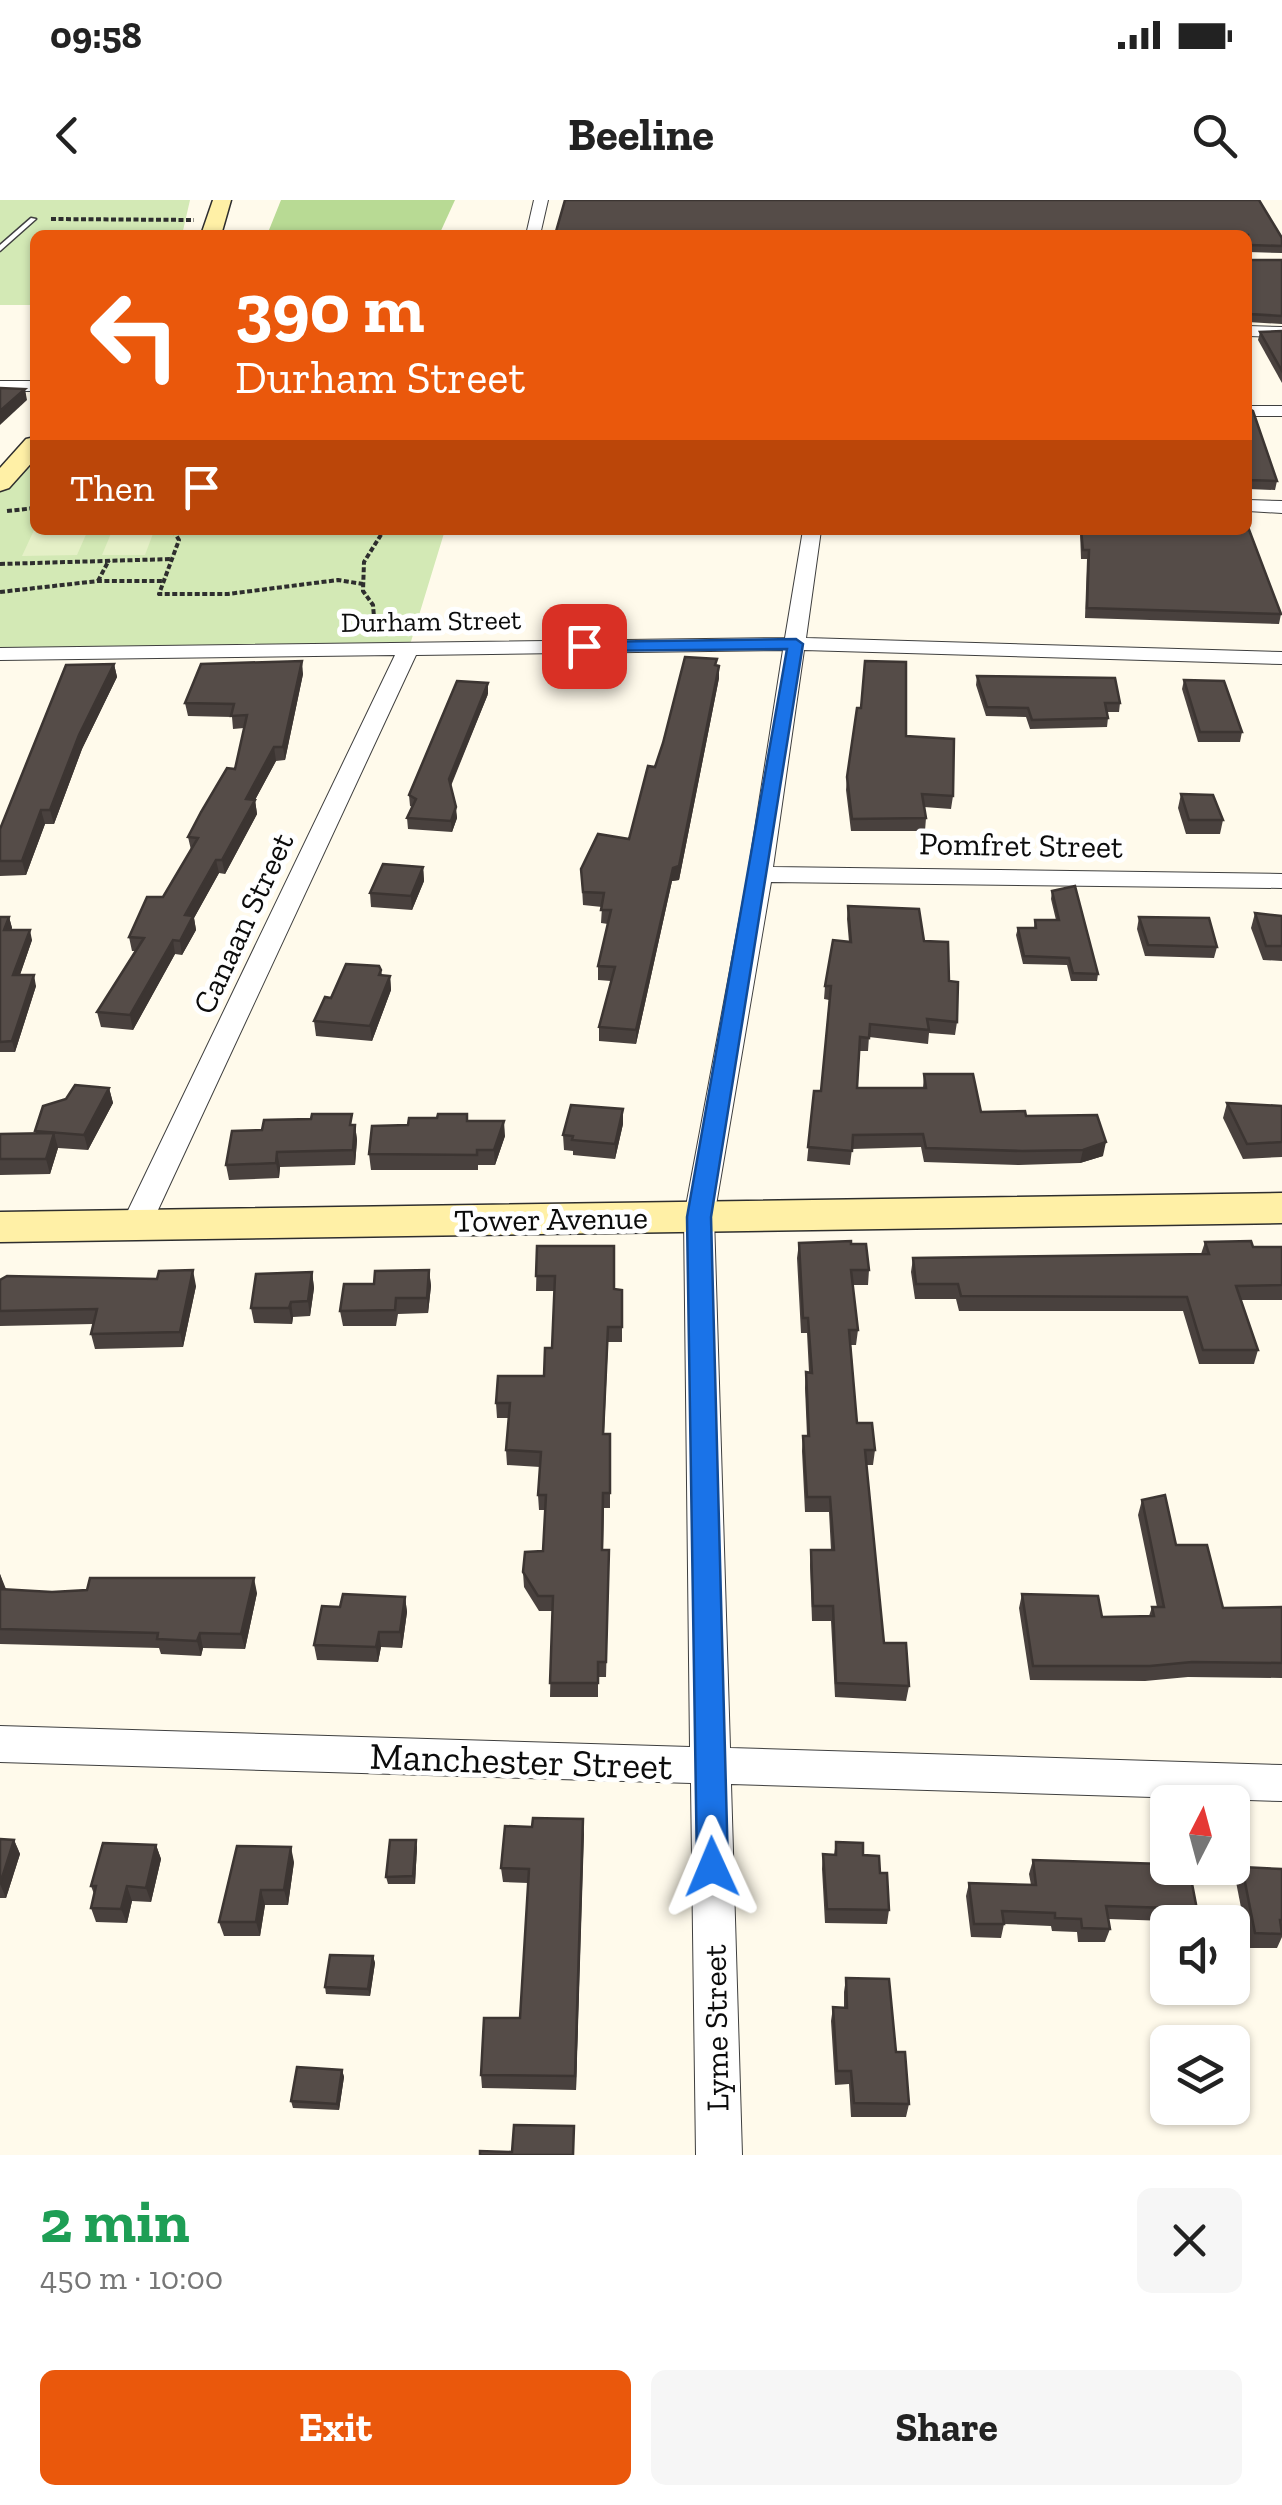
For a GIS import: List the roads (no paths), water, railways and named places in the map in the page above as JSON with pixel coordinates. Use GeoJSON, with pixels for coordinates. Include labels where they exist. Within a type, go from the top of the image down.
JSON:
{"type":"FeatureCollection","features":[{"type":"Feature","properties":{"kind":"main road"},"geometry":{"type":"LineString","coordinates":[[214,228],[222,200]]}},
{"type":"Feature","properties":{"kind":"main road"},"geometry":{"type":"LineString","coordinates":[[0,482],[30,449]]}},
{"type":"Feature","properties":{"kind":"main road","name":"Tower Avenue"},"geometry":{"type":"LineString","coordinates":[[0,1227],[1282,1208]]}},
{"type":"Feature","properties":{"kind":"street"},"geometry":{"type":"LineString","coordinates":[[533,230],[541,200]]}},
{"type":"Feature","properties":{"kind":"street"},"geometry":{"type":"LineString","coordinates":[[1252,331],[1282,332]]}},
{"type":"Feature","properties":{"kind":"street"},"geometry":{"type":"LineString","coordinates":[[0,386],[30,386]]}},
{"type":"Feature","properties":{"kind":"street"},"geometry":{"type":"LineString","coordinates":[[1252,410],[1282,412]]}},
{"type":"Feature","properties":{"kind":"street"},"geometry":{"type":"LineString","coordinates":[[1252,506],[1282,507]]}},
{"type":"Feature","properties":{"kind":"street","name":"Lyme Street"},"geometry":{"type":"LineString","coordinates":[[719,2155],[699,1217],[760,874],[811,535]]}},
{"type":"Feature","properties":{"kind":"street","name":"Durham Street"},"geometry":{"type":"LineString","coordinates":[[0,654],[796,644],[1282,658]]}},
{"type":"Feature","properties":{"kind":"street","name":"Canaan Street"},"geometry":{"type":"LineString","coordinates":[[136,1225],[409,648]]}},
{"type":"Feature","properties":{"kind":"street","name":"Pomfret Street"},"geometry":{"type":"LineString","coordinates":[[760,874],[1282,880]]}},
{"type":"Feature","properties":{"kind":"street","name":"Manchester Street"},"geometry":{"type":"LineString","coordinates":[[0,1744],[1282,1783]]}},
{"type":"Feature","properties":{"kind":"lane"},"geometry":{"type":"LineString","coordinates":[[0,249],[33,219]]}}]}
